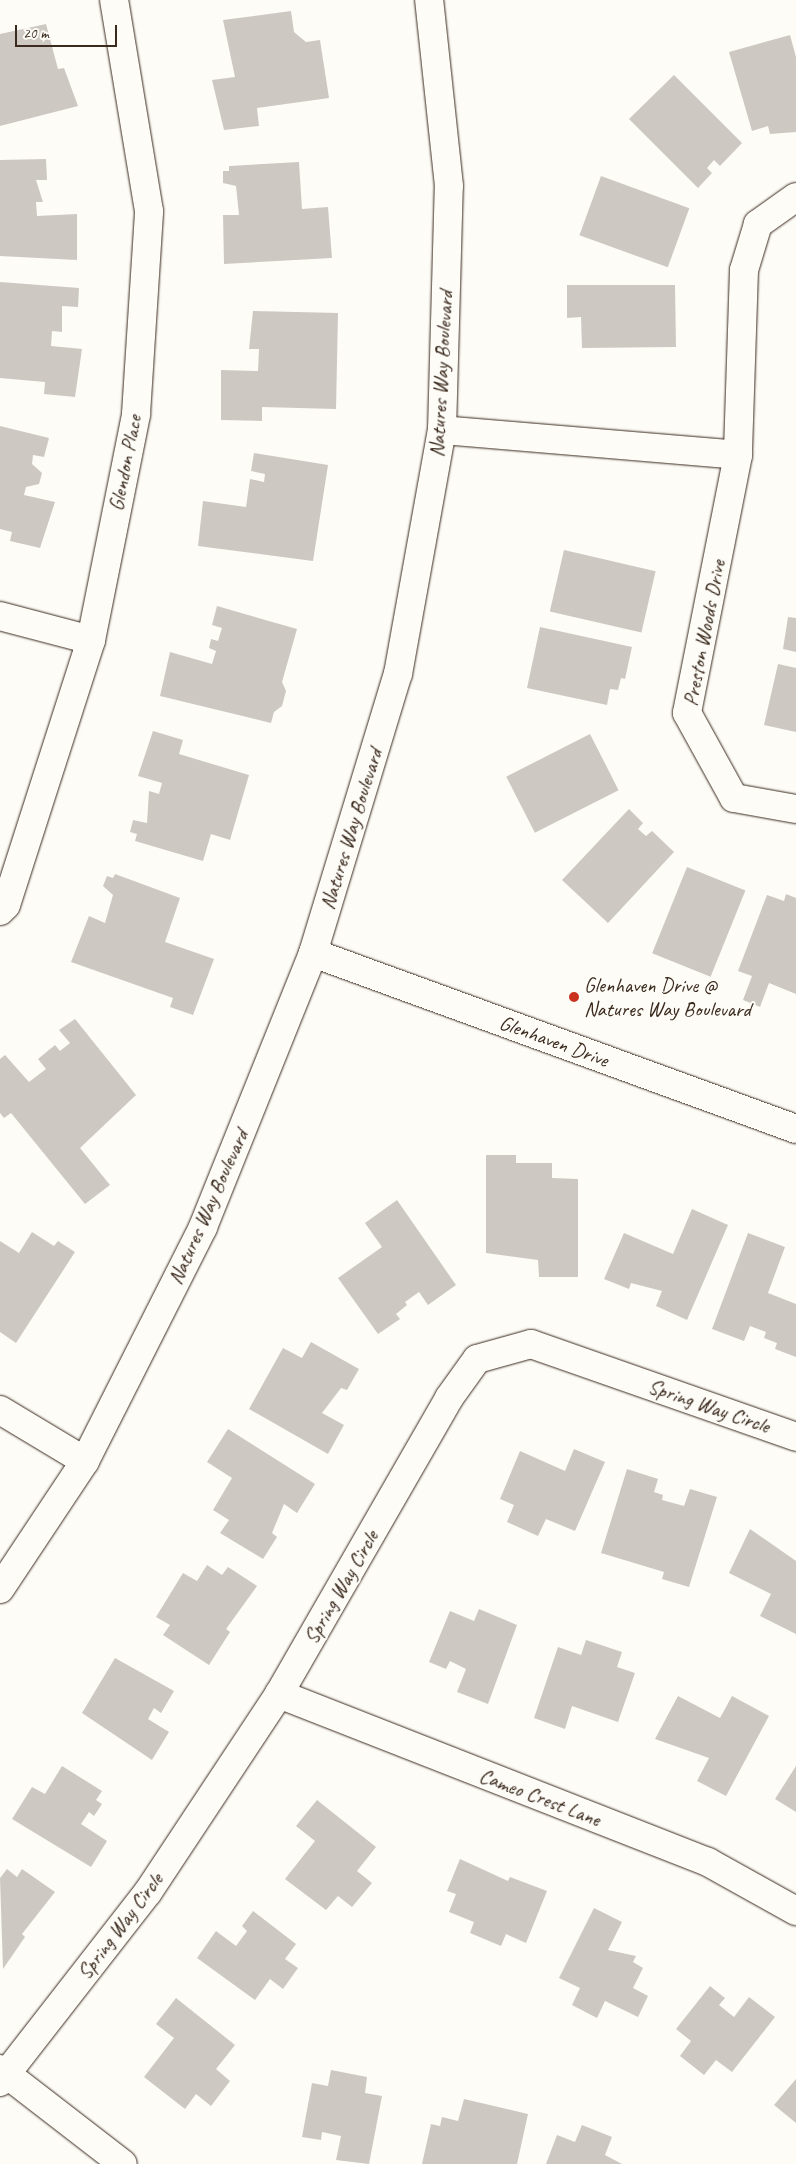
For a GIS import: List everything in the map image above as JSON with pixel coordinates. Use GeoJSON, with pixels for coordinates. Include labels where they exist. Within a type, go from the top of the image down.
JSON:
{"type":"FeatureCollection","features":[{"type":"Feature","properties":{"kind":"street","name":"Glendon Place"},"geometry":{"type":"LineString","coordinates":[[0,911],[6,905],[91,640],[136,414],[149,211],[114,0]]}},
{"type":"Feature","properties":{"kind":"street","name":"Natures Way Boulevard"},"geometry":{"type":"LineString","coordinates":[[0,1589],[85,1461],[203,1227],[313,954],[398,674],[442,430],[449,186],[430,0]]}},
{"type":"Feature","properties":{"kind":"street","name":"Preston Woods Drive"},"geometry":{"type":"LineString","coordinates":[[796,197],[758,224],[744,270],[738,454],[687,713],[734,798],[796,809]]}},
{"type":"Feature","properties":{"kind":"street"},"geometry":{"type":"LineString","coordinates":[[442,430],[738,454]]}},
{"type":"Feature","properties":{"kind":"street"},"geometry":{"type":"LineString","coordinates":[[0,616],[91,640]]}},
{"type":"Feature","properties":{"kind":"street","name":"Glenhaven Drive"},"geometry":{"type":"LineString","coordinates":[[313,954],[796,1129]]}},
{"type":"Feature","properties":{"kind":"street","name":"Spring Way Circle"},"geometry":{"type":"LineString","coordinates":[[2,2075],[148,1892],[279,1694],[449,1398],[477,1359],[531,1344],[796,1437]]}},
{"type":"Feature","properties":{"kind":"street"},"geometry":{"type":"LineString","coordinates":[[0,1410],[85,1461]]}},
{"type":"Feature","properties":{"kind":"street","name":"Cameo Crest Lane"},"geometry":{"type":"LineString","coordinates":[[279,1694],[708,1862],[796,1911]]}},
{"type":"Feature","properties":{"kind":"street"},"geometry":{"type":"LineString","coordinates":[[2,2075],[124,2164]]}},
{"type":"Feature","properties":{"kind":"building"},"geometry":{"type":"Polygon","coordinates":[[[291,11],[294,32],[306,42],[320,40],[329,98],[257,108],[259,126],[224,130],[212,80],[235,77],[223,20],[291,11]]]}},
{"type":"Feature","properties":{"kind":"building"},"geometry":{"type":"Polygon","coordinates":[[[46,24],[58,69],[64,68],[78,106],[0,126],[0,34],[46,24]]]}},
{"type":"Feature","properties":{"kind":"building"},"geometry":{"type":"Polygon","coordinates":[[[790,35],[796,57],[796,132],[770,134],[768,126],[752,131],[729,52],[790,35]]]}},
{"type":"Feature","properties":{"kind":"building"},"geometry":{"type":"Polygon","coordinates":[[[674,75],[742,143],[720,166],[714,160],[707,168],[712,173],[698,188],[629,119],[674,75]]]}},
{"type":"Feature","properties":{"kind":"building"},"geometry":{"type":"Polygon","coordinates":[[[46,159],[47,180],[36,180],[43,202],[36,202],[37,216],[77,214],[77,260],[0,256],[0,160],[46,159]]]}},
{"type":"Feature","properties":{"kind":"building"},"geometry":{"type":"Polygon","coordinates":[[[299,162],[302,209],[328,207],[332,258],[224,264],[223,215],[239,215],[236,186],[223,183],[223,171],[229,171],[229,166],[299,162]]]}},
{"type":"Feature","properties":{"kind":"building"},"geometry":{"type":"Polygon","coordinates":[[[601,176],[689,208],[668,267],[579,235],[601,176]]]}},
{"type":"Feature","properties":{"kind":"building"},"geometry":{"type":"Polygon","coordinates":[[[0,282],[79,288],[78,307],[62,306],[62,332],[52,331],[51,346],[82,349],[75,397],[44,394],[45,382],[0,378],[0,282]]]}},
{"type":"Feature","properties":{"kind":"building"},"geometry":{"type":"Polygon","coordinates":[[[567,285],[675,285],[676,347],[582,348],[581,317],[567,318],[567,285]]]}},
{"type":"Feature","properties":{"kind":"building"},"geometry":{"type":"Polygon","coordinates":[[[253,311],[338,313],[336,409],[262,407],[262,421],[221,420],[221,370],[258,371],[259,349],[249,349],[253,311]]]}},
{"type":"Feature","properties":{"kind":"building"},"geometry":{"type":"Polygon","coordinates":[[[0,426],[49,438],[44,457],[33,455],[32,464],[42,473],[39,484],[26,487],[24,495],[55,502],[40,548],[10,541],[12,532],[0,529],[0,426]]]}},
{"type":"Feature","properties":{"kind":"building"},"geometry":{"type":"Polygon","coordinates":[[[254,453],[328,465],[313,561],[198,546],[203,501],[246,507],[250,479],[264,482],[265,474],[251,471],[254,453]]]}},
{"type":"Feature","properties":{"kind":"building"},"geometry":{"type":"Polygon","coordinates":[[[564,550],[656,571],[641,633],[550,611],[564,550]]]}},
{"type":"Feature","properties":{"kind":"building"},"geometry":{"type":"Polygon","coordinates":[[[217,606],[297,629],[282,682],[286,691],[282,706],[274,712],[271,723],[160,696],[170,652],[212,664],[216,651],[209,648],[211,639],[218,641],[222,628],[212,625],[217,606]]]}},
{"type":"Feature","properties":{"kind":"building"},"geometry":{"type":"Polygon","coordinates":[[[788,617],[796,618],[796,652],[783,649],[788,617]]]}},
{"type":"Feature","properties":{"kind":"building"},"geometry":{"type":"Polygon","coordinates":[[[540,627],[632,647],[625,679],[621,678],[618,690],[610,689],[607,705],[527,688],[540,627]]]}},
{"type":"Feature","properties":{"kind":"building"},"geometry":{"type":"Polygon","coordinates":[[[778,664],[796,668],[796,732],[764,725],[778,664]]]}},
{"type":"Feature","properties":{"kind":"building"},"geometry":{"type":"Polygon","coordinates":[[[153,731],[183,740],[179,754],[249,775],[230,840],[211,834],[203,861],[135,841],[137,834],[130,832],[133,820],[147,823],[149,791],[159,794],[162,783],[138,776],[153,731]]]}},
{"type":"Feature","properties":{"kind":"building"},"geometry":{"type":"Polygon","coordinates":[[[590,734],[619,790],[535,833],[506,777],[590,734]]]}},
{"type":"Feature","properties":{"kind":"building"},"geometry":{"type":"Polygon","coordinates":[[[629,809],[643,823],[638,829],[646,836],[652,831],[674,852],[608,923],[562,880],[629,809]]]}},
{"type":"Feature","properties":{"kind":"building"},"geometry":{"type":"Polygon","coordinates":[[[687,867],[745,891],[711,977],[652,953],[687,867]]]}},
{"type":"Feature","properties":{"kind":"building"},"geometry":{"type":"Polygon","coordinates":[[[115,874],[180,898],[165,942],[214,959],[193,1015],[170,1007],[173,998],[71,962],[89,916],[105,923],[113,895],[103,886],[107,876],[113,878],[115,874]]]}},
{"type":"Feature","properties":{"kind":"building"},"geometry":{"type":"Polygon","coordinates":[[[786,894],[796,898],[796,994],[769,983],[760,1007],[743,1000],[752,976],[738,971],[767,895],[784,901],[786,894]]]}},
{"type":"Feature","properties":{"kind":"building"},"geometry":{"type":"Polygon","coordinates":[[[75,1019],[136,1095],[80,1148],[110,1185],[85,1204],[11,1113],[4,1118],[0,1113],[0,1059],[5,1055],[29,1082],[46,1069],[38,1059],[55,1045],[60,1051],[70,1043],[59,1030],[75,1019]]]}},
{"type":"Feature","properties":{"kind":"building"},"geometry":{"type":"Polygon","coordinates":[[[486,1155],[516,1155],[516,1163],[552,1163],[552,1178],[578,1179],[578,1277],[539,1277],[538,1260],[486,1253],[486,1155]]]}},
{"type":"Feature","properties":{"kind":"building"},"geometry":{"type":"Polygon","coordinates":[[[397,1200],[456,1285],[428,1305],[419,1292],[405,1302],[407,1305],[396,1314],[400,1319],[378,1334],[338,1278],[382,1247],[365,1223],[397,1200]]]}},
{"type":"Feature","properties":{"kind":"building"},"geometry":{"type":"Polygon","coordinates":[[[692,1209],[728,1225],[687,1320],[656,1306],[662,1291],[631,1283],[629,1289],[604,1279],[624,1233],[673,1254],[692,1209]]]}},
{"type":"Feature","properties":{"kind":"building"},"geometry":{"type":"Polygon","coordinates":[[[32,1232],[54,1246],[58,1241],[75,1252],[16,1343],[0,1332],[0,1241],[19,1253],[32,1232]]]}},
{"type":"Feature","properties":{"kind":"building"},"geometry":{"type":"Polygon","coordinates":[[[748,1233],[785,1247],[768,1293],[796,1304],[796,1357],[775,1349],[777,1343],[764,1338],[766,1332],[750,1326],[744,1341],[712,1329],[748,1233]]]}},
{"type":"Feature","properties":{"kind":"building"},"geometry":{"type":"Polygon","coordinates":[[[311,1342],[359,1369],[347,1390],[341,1388],[322,1413],[344,1425],[328,1454],[249,1409],[283,1348],[302,1358],[311,1342]]]}},
{"type":"Feature","properties":{"kind":"building"},"geometry":{"type":"Polygon","coordinates":[[[228,1429],[315,1484],[297,1513],[284,1504],[272,1533],[277,1537],[263,1559],[220,1533],[229,1520],[213,1510],[232,1478],[207,1462],[228,1429]]]}},
{"type":"Feature","properties":{"kind":"building"},"geometry":{"type":"Polygon","coordinates":[[[574,1449],[605,1462],[575,1531],[546,1519],[538,1536],[507,1522],[514,1505],[500,1499],[520,1451],[565,1471],[574,1449]]]}},
{"type":"Feature","properties":{"kind":"building"},"geometry":{"type":"Polygon","coordinates":[[[627,1469],[658,1479],[654,1492],[663,1495],[662,1500],[684,1506],[690,1489],[717,1497],[689,1587],[662,1579],[664,1572],[601,1553],[627,1469]]]}},
{"type":"Feature","properties":{"kind":"building"},"geometry":{"type":"Polygon","coordinates":[[[750,1529],[796,1561],[796,1634],[760,1616],[771,1594],[729,1573],[750,1529]]]}},
{"type":"Feature","properties":{"kind":"building"},"geometry":{"type":"Polygon","coordinates":[[[207,1565],[222,1575],[228,1567],[257,1586],[226,1629],[230,1632],[209,1665],[163,1635],[170,1625],[156,1617],[183,1573],[197,1581],[207,1565]]]}},
{"type":"Feature","properties":{"kind":"building"},"geometry":{"type":"Polygon","coordinates":[[[479,1609],[517,1625],[488,1704],[457,1692],[466,1669],[450,1661],[446,1669],[429,1662],[450,1611],[474,1621],[479,1609]]]}},
{"type":"Feature","properties":{"kind":"building"},"geometry":{"type":"Polygon","coordinates":[[[586,1640],[622,1652],[617,1667],[635,1673],[618,1722],[572,1706],[565,1729],[534,1718],[558,1647],[581,1655],[586,1640]]]}},
{"type":"Feature","properties":{"kind":"building"},"geometry":{"type":"Polygon","coordinates":[[[115,1658],[174,1691],[161,1713],[154,1708],[148,1719],[169,1732],[152,1760],[82,1713],[115,1658]]]}},
{"type":"Feature","properties":{"kind":"building"},"geometry":{"type":"Polygon","coordinates":[[[678,1696],[720,1718],[732,1696],[769,1716],[726,1796],[697,1781],[709,1758],[655,1739],[678,1696]]]}},
{"type":"Feature","properties":{"kind":"building"},"geometry":{"type":"Polygon","coordinates":[[[62,1766],[102,1791],[96,1800],[102,1804],[94,1816],[89,1812],[81,1824],[107,1841],[91,1867],[12,1819],[32,1787],[45,1794],[62,1766]]]}},
{"type":"Feature","properties":{"kind":"building"},"geometry":{"type":"Polygon","coordinates":[[[796,1766],[796,1812],[775,1799],[796,1766]]]}},
{"type":"Feature","properties":{"kind":"building"},"geometry":{"type":"Polygon","coordinates":[[[317,1800],[376,1847],[357,1871],[372,1883],[352,1907],[338,1896],[326,1910],[285,1879],[315,1841],[296,1826],[317,1800]]]}},
{"type":"Feature","properties":{"kind":"building"},"geometry":{"type":"Polygon","coordinates":[[[460,1859],[508,1881],[510,1877],[547,1891],[526,1943],[506,1934],[501,1946],[470,1933],[474,1922],[449,1912],[456,1894],[447,1891],[460,1859]]]}},
{"type":"Feature","properties":{"kind":"building"},"geometry":{"type":"Polygon","coordinates":[[[7,1869],[17,1877],[22,1869],[55,1892],[22,1934],[25,1937],[3,1969],[0,1878],[7,1869]]]}},
{"type":"Feature","properties":{"kind":"building"},"geometry":{"type":"Polygon","coordinates":[[[594,1908],[622,1922],[608,1950],[636,1956],[633,1962],[643,1968],[633,1988],[648,1996],[638,2017],[605,2001],[597,2018],[572,2005],[580,1988],[559,1978],[594,1908]]]}},
{"type":"Feature","properties":{"kind":"building"},"geometry":{"type":"Polygon","coordinates":[[[253,1911],[296,1944],[285,1959],[298,1968],[283,1989],[270,1979],[255,2000],[197,1958],[216,1931],[236,1946],[247,1931],[242,1926],[253,1911]]]}},
{"type":"Feature","properties":{"kind":"building"},"geometry":{"type":"Polygon","coordinates":[[[710,1986],[725,1998],[719,2005],[734,2017],[749,1997],[775,2017],[732,2072],[716,2060],[704,2075],[680,2056],[691,2041],[676,2029],[710,1986]]]}},
{"type":"Feature","properties":{"kind":"building"},"geometry":{"type":"Polygon","coordinates":[[[176,1998],[235,2045],[216,2069],[230,2081],[211,2106],[196,2094],[185,2109],[144,2077],[174,2038],[156,2024],[176,1998]]]}},
{"type":"Feature","properties":{"kind":"building"},"geometry":{"type":"Polygon","coordinates":[[[331,2070],[367,2077],[365,2093],[382,2096],[369,2164],[336,2160],[341,2136],[322,2132],[321,2140],[302,2137],[312,2083],[328,2086],[331,2070]]]}},
{"type":"Feature","properties":{"kind":"building"},"geometry":{"type":"Polygon","coordinates":[[[796,2079],[796,2123],[774,2105],[796,2079]]]}},
{"type":"Feature","properties":{"kind":"building"},"geometry":{"type":"Polygon","coordinates":[[[464,2099],[528,2114],[517,2164],[422,2164],[431,2124],[440,2126],[442,2117],[458,2121],[464,2099]]]}},
{"type":"Feature","properties":{"kind":"building"},"geometry":{"type":"Polygon","coordinates":[[[582,2125],[612,2137],[605,2155],[622,2164],[546,2164],[557,2135],[575,2142],[582,2125]]]}},
{"type":"Feature","properties":{"kind":"place","name":"Glenhaven Drive @ Natures Way Boulevard"},"geometry":{"type":"Point","coordinates":[574,997]}}]}
